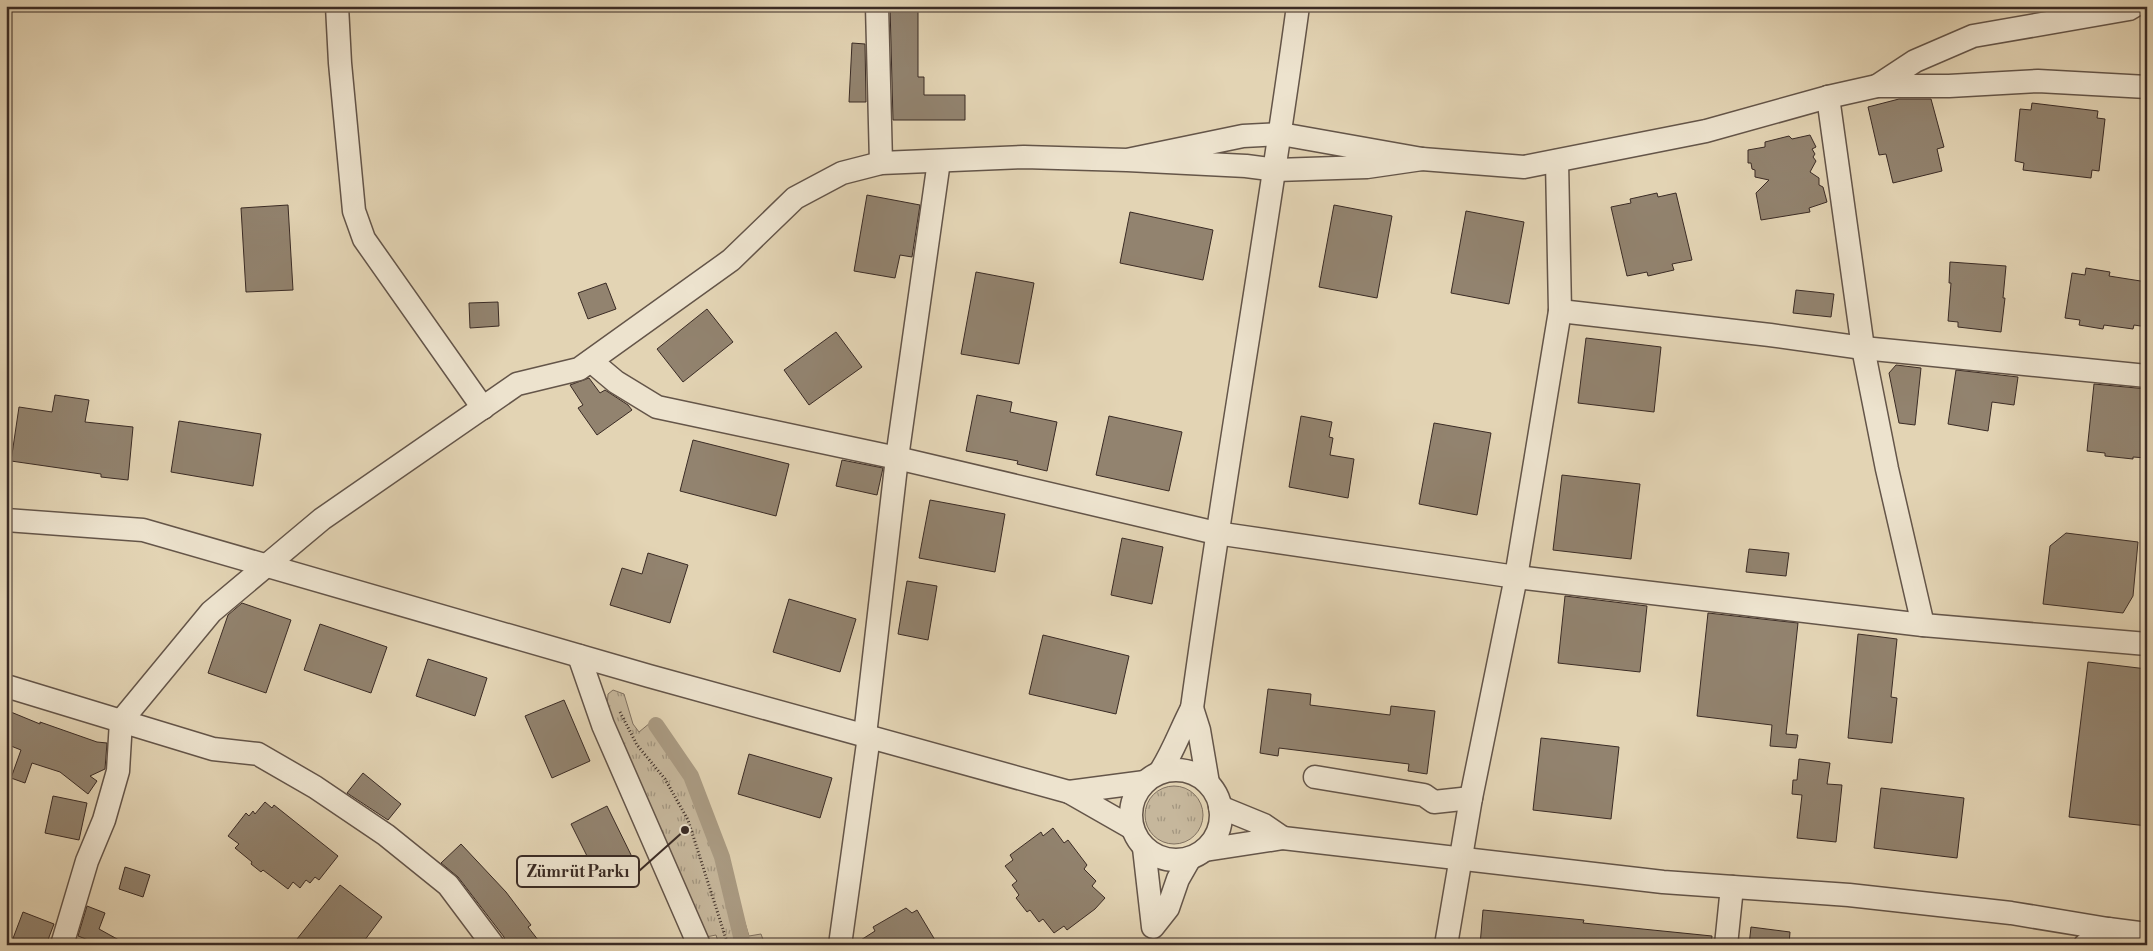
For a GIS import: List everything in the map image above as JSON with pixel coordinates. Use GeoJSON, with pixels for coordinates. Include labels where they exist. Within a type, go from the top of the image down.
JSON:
{"type":"FeatureCollection","features":[{"type":"Feature","properties":{"kind":"street"},"geometry":{"type":"LineString","coordinates":[[336,6],[354,211],[364,239],[483,408]]}},
{"type":"Feature","properties":{"kind":"street"},"geometry":{"type":"LineString","coordinates":[[877,6],[881,163]]}},
{"type":"Feature","properties":{"kind":"street"},"geometry":{"type":"LineString","coordinates":[[1069,792],[1153,777],[1171,770],[1187,770],[1201,777],[1212,788],[1222,817],[1219,832],[1210,845],[1197,854],[1184,860],[1168,860],[1153,855],[1144,848],[1132,828],[1131,806],[1135,795],[1153,777],[1172,753],[1180,730],[1192,708],[1216,533],[1276,170],[1298,6]]}},
{"type":"Feature","properties":{"kind":"street"},"geometry":{"type":"LineString","coordinates":[[1877,86],[1914,61],[1973,36],[2129,9],[2134,6]]}},
{"type":"Feature","properties":{"kind":"street"},"geometry":{"type":"LineString","coordinates":[[1127,160],[1242,136],[1281,134],[1422,158],[1524,167],[1706,131],[1828,97],[1877,86],[1949,86],[2038,81],[2147,88]]}},
{"type":"Feature","properties":{"kind":"street"},"geometry":{"type":"LineString","coordinates":[[1828,97],[1863,348],[1887,469],[1923,625]]}},
{"type":"Feature","properties":{"kind":"street"},"geometry":{"type":"LineString","coordinates":[[62,945],[87,861],[104,820],[118,770],[122,721],[211,612],[322,519],[517,384],[579,369],[731,260],[795,198],[842,173],[881,163],[1024,157],[1246,166],[1276,170],[1367,167],[1422,158]]}},
{"type":"Feature","properties":{"kind":"street"},"geometry":{"type":"LineString","coordinates":[[840,945],[867,735],[897,458],[939,161]]}},
{"type":"Feature","properties":{"kind":"street"},"geometry":{"type":"LineString","coordinates":[[1446,945],[1471,798],[1516,577],[1560,311],[1557,161]]}},
{"type":"Feature","properties":{"kind":"street"},"geometry":{"type":"LineString","coordinates":[[1560,311],[1770,335],[1863,348],[2147,376]]}},
{"type":"Feature","properties":{"kind":"street"},"geometry":{"type":"LineString","coordinates":[[591,360],[616,382],[657,407],[897,458],[1216,533],[1516,577],[1923,625],[2147,644]]}},
{"type":"Feature","properties":{"kind":"street"},"geometry":{"type":"LineString","coordinates":[[6,520],[143,530],[579,656],[1069,792],[1132,828]]}},
{"type":"Feature","properties":{"kind":"street"},"geometry":{"type":"LineString","coordinates":[[579,656],[603,725],[699,945]]}},
{"type":"Feature","properties":{"kind":"street"},"geometry":{"type":"LineString","coordinates":[[6,686],[212,749],[258,754],[315,787],[386,836],[448,885],[493,945]]}},
{"type":"Feature","properties":{"kind":"street"},"geometry":{"type":"LineString","coordinates":[[1192,708],[1199,730],[1208,783]]}},
{"type":"Feature","properties":{"kind":"street"},"geometry":{"type":"LineString","coordinates":[[1315,776],[1424,794],[1434,802],[1471,798]]}},
{"type":"Feature","properties":{"kind":"street"},"geometry":{"type":"LineString","coordinates":[[1220,807],[1264,825],[1283,838]]}},
{"type":"Feature","properties":{"kind":"street"},"geometry":{"type":"LineString","coordinates":[[1152,936],[1168,908],[1178,879],[1197,854],[1283,838],[1663,882],[1849,895],[2011,912],[2147,934]]}},
{"type":"Feature","properties":{"kind":"street"},"geometry":{"type":"LineString","coordinates":[[1144,848],[1152,936]]}},
{"type":"Feature","properties":{"kind":"street"},"geometry":{"type":"LineString","coordinates":[[1726,945],[1732,887]]}},
{"type":"Feature","properties":{"kind":"street"},"geometry":{"type":"LineString","coordinates":[[2085,945],[2108,929]]}},
{"type":"Feature","properties":{"kind":"path"},"geometry":{"type":"LineString","coordinates":[[617,707],[637,745],[665,779],[688,820],[728,945]]}},
{"type":"Feature","properties":{"kind":"green space"},"geometry":{"type":"Polygon","coordinates":[[[613,690],[624,694],[633,724],[639,732],[656,718],[691,770],[724,855],[749,936],[761,934],[765,945],[719,945],[716,935],[701,938],[607,708],[608,694],[613,690]]]}},
{"type":"Feature","properties":{"kind":"green space"},"geometry":{"type":"Polygon","coordinates":[[[1168,786],[1180,786],[1195,794],[1203,809],[1203,821],[1195,836],[1180,844],[1168,844],[1153,836],[1145,821],[1145,809],[1153,794],[1168,786]]]}},
{"type":"Feature","properties":{"kind":"building"},"geometry":{"type":"Polygon","coordinates":[[[890,6],[918,6],[918,77],[924,77],[924,95],[965,95],[965,120],[893,120],[890,6]]]}},
{"type":"Feature","properties":{"kind":"building"},"geometry":{"type":"Polygon","coordinates":[[[852,43],[865,44],[866,102],[849,102],[852,43]]]}},
{"type":"Feature","properties":{"kind":"building"},"geometry":{"type":"Polygon","coordinates":[[[1899,99],[1931,99],[1944,147],[1937,149],[1942,171],[1893,183],[1886,154],[1879,155],[1868,107],[1899,99]]]}},
{"type":"Feature","properties":{"kind":"building"},"geometry":{"type":"Polygon","coordinates":[[[2032,103],[2098,111],[2097,118],[2105,119],[2099,171],[2092,170],[2091,178],[2023,170],[2024,163],[2015,161],[2020,109],[2031,110],[2032,103]]]}},
{"type":"Feature","properties":{"kind":"building"},"geometry":{"type":"Polygon","coordinates":[[[1810,135],[1816,147],[1812,149],[1815,154],[1813,157],[1816,161],[1810,172],[1819,178],[1819,185],[1823,187],[1827,202],[1809,208],[1810,212],[1761,220],[1756,193],[1769,180],[1755,177],[1755,170],[1752,169],[1751,163],[1748,163],[1748,150],[1765,147],[1765,142],[1789,136],[1792,139],[1810,135]]]}},
{"type":"Feature","properties":{"kind":"building"},"geometry":{"type":"Polygon","coordinates":[[[1657,193],[1658,197],[1676,193],[1692,260],[1672,264],[1674,270],[1648,276],[1647,272],[1627,276],[1611,207],[1631,203],[1630,199],[1657,193]]]}},
{"type":"Feature","properties":{"kind":"building"},"geometry":{"type":"Polygon","coordinates":[[[867,195],[920,205],[912,257],[900,255],[895,278],[854,271],[867,195]]]}},
{"type":"Feature","properties":{"kind":"building"},"geometry":{"type":"Polygon","coordinates":[[[288,205],[293,290],[246,292],[241,208],[288,205]]]}},
{"type":"Feature","properties":{"kind":"building"},"geometry":{"type":"Polygon","coordinates":[[[1334,205],[1392,216],[1377,298],[1319,287],[1334,205]]]}},
{"type":"Feature","properties":{"kind":"building"},"geometry":{"type":"Polygon","coordinates":[[[1466,211],[1524,222],[1509,304],[1451,293],[1466,211]]]}},
{"type":"Feature","properties":{"kind":"building"},"geometry":{"type":"Polygon","coordinates":[[[1130,212],[1213,230],[1203,280],[1120,263],[1130,212]]]}},
{"type":"Feature","properties":{"kind":"building"},"geometry":{"type":"Polygon","coordinates":[[[1950,262],[2006,266],[2001,332],[1958,327],[1958,322],[1948,321],[1951,283],[1949,283],[1950,262]]]}},
{"type":"Feature","properties":{"kind":"building"},"geometry":{"type":"Polygon","coordinates":[[[2086,268],[2110,272],[2109,276],[2147,282],[2147,327],[2134,325],[2133,329],[2104,325],[2103,329],[2079,325],[2080,320],[2065,318],[2072,273],[2085,275],[2086,268]]]}},
{"type":"Feature","properties":{"kind":"building"},"geometry":{"type":"Polygon","coordinates":[[[976,272],[1034,283],[1019,364],[961,354],[976,272]]]}},
{"type":"Feature","properties":{"kind":"building"},"geometry":{"type":"Polygon","coordinates":[[[606,283],[616,309],[588,319],[578,293],[606,283]]]}},
{"type":"Feature","properties":{"kind":"building"},"geometry":{"type":"Polygon","coordinates":[[[1796,290],[1834,294],[1831,317],[1793,313],[1796,290]]]}},
{"type":"Feature","properties":{"kind":"building"},"geometry":{"type":"Polygon","coordinates":[[[498,302],[499,326],[470,328],[469,303],[498,302]]]}},
{"type":"Feature","properties":{"kind":"building"},"geometry":{"type":"Polygon","coordinates":[[[707,309],[733,342],[683,382],[657,349],[707,309]]]}},
{"type":"Feature","properties":{"kind":"building"},"geometry":{"type":"Polygon","coordinates":[[[836,332],[862,367],[809,405],[784,370],[836,332]]]}},
{"type":"Feature","properties":{"kind":"building"},"geometry":{"type":"Polygon","coordinates":[[[1586,338],[1661,347],[1654,412],[1578,403],[1586,338]]]}},
{"type":"Feature","properties":{"kind":"building"},"geometry":{"type":"Polygon","coordinates":[[[1896,365],[1921,368],[1915,425],[1899,423],[1889,373],[1896,365]]]}},
{"type":"Feature","properties":{"kind":"building"},"geometry":{"type":"Polygon","coordinates":[[[1956,370],[2018,377],[2014,405],[1992,402],[1988,431],[1948,424],[1956,370]]]}},
{"type":"Feature","properties":{"kind":"building"},"geometry":{"type":"Polygon","coordinates":[[[589,378],[600,393],[605,390],[628,405],[632,410],[597,435],[578,408],[583,405],[570,385],[589,378]]]}},
{"type":"Feature","properties":{"kind":"building"},"geometry":{"type":"Polygon","coordinates":[[[2094,384],[2147,389],[2147,458],[2133,457],[2133,459],[2105,456],[2105,453],[2087,451],[2094,384]]]}},
{"type":"Feature","properties":{"kind":"building"},"geometry":{"type":"Polygon","coordinates":[[[55,395],[89,400],[85,422],[133,427],[128,480],[101,477],[101,474],[11,461],[19,407],[52,412],[55,395]]]}},
{"type":"Feature","properties":{"kind":"building"},"geometry":{"type":"Polygon","coordinates":[[[977,395],[1012,402],[1010,412],[1057,422],[1047,471],[1017,464],[1018,461],[966,451],[977,395]]]}},
{"type":"Feature","properties":{"kind":"building"},"geometry":{"type":"Polygon","coordinates":[[[1109,416],[1182,432],[1169,491],[1096,475],[1109,416]]]}},
{"type":"Feature","properties":{"kind":"building"},"geometry":{"type":"Polygon","coordinates":[[[1301,416],[1332,422],[1329,437],[1333,438],[1330,455],[1354,459],[1348,498],[1289,487],[1301,416]]]}},
{"type":"Feature","properties":{"kind":"building"},"geometry":{"type":"Polygon","coordinates":[[[179,421],[261,434],[253,486],[171,472],[179,421]]]}},
{"type":"Feature","properties":{"kind":"building"},"geometry":{"type":"Polygon","coordinates":[[[1434,423],[1491,433],[1477,515],[1419,504],[1434,423]]]}},
{"type":"Feature","properties":{"kind":"building"},"geometry":{"type":"Polygon","coordinates":[[[693,440],[789,464],[776,516],[680,491],[693,440]]]}},
{"type":"Feature","properties":{"kind":"building"},"geometry":{"type":"Polygon","coordinates":[[[842,460],[883,468],[877,495],[836,486],[842,460]]]}},
{"type":"Feature","properties":{"kind":"building"},"geometry":{"type":"Polygon","coordinates":[[[1562,475],[1640,484],[1631,559],[1553,550],[1562,475]]]}},
{"type":"Feature","properties":{"kind":"building"},"geometry":{"type":"Polygon","coordinates":[[[930,500],[1005,514],[995,572],[919,558],[930,500]]]}},
{"type":"Feature","properties":{"kind":"building"},"geometry":{"type":"Polygon","coordinates":[[[2066,533],[2138,542],[2133,596],[2123,613],[2043,604],[2050,546],[2066,533]]]}},
{"type":"Feature","properties":{"kind":"building"},"geometry":{"type":"Polygon","coordinates":[[[1122,538],[1163,547],[1152,604],[1111,595],[1122,538]]]}},
{"type":"Feature","properties":{"kind":"building"},"geometry":{"type":"Polygon","coordinates":[[[1749,549],[1789,553],[1786,576],[1746,572],[1749,549]]]}},
{"type":"Feature","properties":{"kind":"building"},"geometry":{"type":"Polygon","coordinates":[[[648,553],[688,565],[670,623],[610,605],[622,568],[642,574],[648,553]]]}},
{"type":"Feature","properties":{"kind":"building"},"geometry":{"type":"Polygon","coordinates":[[[907,581],[937,586],[928,640],[898,634],[907,581]]]}},
{"type":"Feature","properties":{"kind":"building"},"geometry":{"type":"Polygon","coordinates":[[[1565,596],[1647,606],[1640,672],[1558,663],[1565,596]]]}},
{"type":"Feature","properties":{"kind":"building"},"geometry":{"type":"Polygon","coordinates":[[[789,599],[856,619],[840,672],[773,652],[789,599]]]}},
{"type":"Feature","properties":{"kind":"building"},"geometry":{"type":"Polygon","coordinates":[[[242,603],[291,620],[266,693],[208,673],[228,615],[242,603]]]}},
{"type":"Feature","properties":{"kind":"building"},"geometry":{"type":"Polygon","coordinates":[[[1708,613],[1798,623],[1786,734],[1798,735],[1796,748],[1770,746],[1772,725],[1697,716],[1708,613]]]}},
{"type":"Feature","properties":{"kind":"building"},"geometry":{"type":"Polygon","coordinates":[[[320,624],[387,647],[371,693],[304,670],[320,624]]]}},
{"type":"Feature","properties":{"kind":"building"},"geometry":{"type":"Polygon","coordinates":[[[1858,634],[1897,639],[1891,697],[1897,698],[1892,743],[1848,738],[1858,634]]]}},
{"type":"Feature","properties":{"kind":"building"},"geometry":{"type":"Polygon","coordinates":[[[1043,635],[1129,656],[1116,714],[1029,694],[1043,635]]]}},
{"type":"Feature","properties":{"kind":"building"},"geometry":{"type":"Polygon","coordinates":[[[428,659],[487,678],[475,716],[416,696],[428,659]]]}},
{"type":"Feature","properties":{"kind":"building"},"geometry":{"type":"Polygon","coordinates":[[[2088,662],[2147,669],[2147,826],[2069,817],[2088,662]]]}},
{"type":"Feature","properties":{"kind":"building"},"geometry":{"type":"Polygon","coordinates":[[[1268,689],[1311,694],[1310,705],[1390,715],[1391,706],[1435,711],[1427,774],[1408,771],[1409,764],[1279,748],[1278,756],[1260,753],[1268,689]]]}},
{"type":"Feature","properties":{"kind":"building"},"geometry":{"type":"Polygon","coordinates":[[[564,700],[590,761],[552,778],[525,716],[564,700]]]}},
{"type":"Feature","properties":{"kind":"building"},"geometry":{"type":"Polygon","coordinates":[[[6,710],[40,724],[40,722],[97,742],[107,743],[105,769],[90,776],[97,781],[88,794],[60,772],[32,763],[25,783],[11,778],[21,750],[6,744],[6,710]]]}},
{"type":"Feature","properties":{"kind":"building"},"geometry":{"type":"Polygon","coordinates":[[[1541,738],[1619,747],[1611,819],[1533,810],[1541,738]]]}},
{"type":"Feature","properties":{"kind":"building"},"geometry":{"type":"Polygon","coordinates":[[[749,754],[832,778],[820,818],[738,794],[749,754]]]}},
{"type":"Feature","properties":{"kind":"building"},"geometry":{"type":"Polygon","coordinates":[[[1799,759],[1830,763],[1827,784],[1842,785],[1836,842],[1797,838],[1802,795],[1792,794],[1793,780],[1797,780],[1799,759]]]}},
{"type":"Feature","properties":{"kind":"building"},"geometry":{"type":"Polygon","coordinates":[[[363,773],[401,804],[388,820],[347,793],[363,773]]]}},
{"type":"Feature","properties":{"kind":"building"},"geometry":{"type":"Polygon","coordinates":[[[1881,788],[1964,798],[1957,858],[1874,848],[1881,788]]]}},
{"type":"Feature","properties":{"kind":"building"},"geometry":{"type":"Polygon","coordinates":[[[53,796],[87,803],[79,840],[45,833],[53,796]]]}},
{"type":"Feature","properties":{"kind":"building"},"geometry":{"type":"Polygon","coordinates":[[[265,802],[272,808],[274,805],[338,856],[319,880],[315,877],[310,883],[306,880],[300,888],[293,882],[288,889],[263,870],[261,872],[235,848],[239,844],[228,836],[246,813],[249,816],[253,811],[255,814],[265,802]]]}},
{"type":"Feature","properties":{"kind":"building"},"geometry":{"type":"Polygon","coordinates":[[[607,806],[636,865],[600,882],[571,824],[607,806]]]}},
{"type":"Feature","properties":{"kind":"building"},"geometry":{"type":"Polygon","coordinates":[[[1053,828],[1064,843],[1068,840],[1087,865],[1084,869],[1096,881],[1092,886],[1105,898],[1095,909],[1067,930],[1064,926],[1054,933],[1043,919],[1039,922],[1030,910],[1027,912],[1016,898],[1019,895],[1012,885],[1017,881],[1005,866],[1013,860],[1010,855],[1041,832],[1043,836],[1053,828]]]}},
{"type":"Feature","properties":{"kind":"building"},"geometry":{"type":"Polygon","coordinates":[[[461,844],[506,892],[531,925],[528,927],[542,945],[506,945],[504,937],[458,877],[441,863],[461,844]]]}},
{"type":"Feature","properties":{"kind":"building"},"geometry":{"type":"Polygon","coordinates":[[[125,867],[150,875],[143,897],[119,889],[125,867]]]}},
{"type":"Feature","properties":{"kind":"building"},"geometry":{"type":"Polygon","coordinates":[[[340,885],[382,917],[361,945],[304,945],[297,939],[340,885]]]}},
{"type":"Feature","properties":{"kind":"building"},"geometry":{"type":"Polygon","coordinates":[[[87,906],[105,913],[99,929],[128,945],[101,945],[78,936],[87,906]]]}},
{"type":"Feature","properties":{"kind":"building"},"geometry":{"type":"Polygon","coordinates":[[[906,908],[912,913],[917,910],[938,945],[853,945],[875,931],[873,927],[906,908]]]}},
{"type":"Feature","properties":{"kind":"building"},"geometry":{"type":"Polygon","coordinates":[[[1483,910],[1584,920],[1583,923],[1712,936],[1711,945],[1480,945],[1483,910]]]}},
{"type":"Feature","properties":{"kind":"building"},"geometry":{"type":"Polygon","coordinates":[[[23,912],[54,924],[46,945],[22,945],[12,941],[23,912]]]}},
{"type":"Feature","properties":{"kind":"building"},"geometry":{"type":"Polygon","coordinates":[[[1751,927],[1790,932],[1789,945],[1749,945],[1751,927]]]}},
{"type":"Feature","properties":{"kind":"waterway"},"geometry":{"type":"LineString","coordinates":[[656,725],[691,776],[722,857],[743,945]]}},
{"type":"Feature","properties":{"kind":"place","name":"Zümrüt Parkı"},"geometry":{"type":"Point","coordinates":[685,830]}}]}
